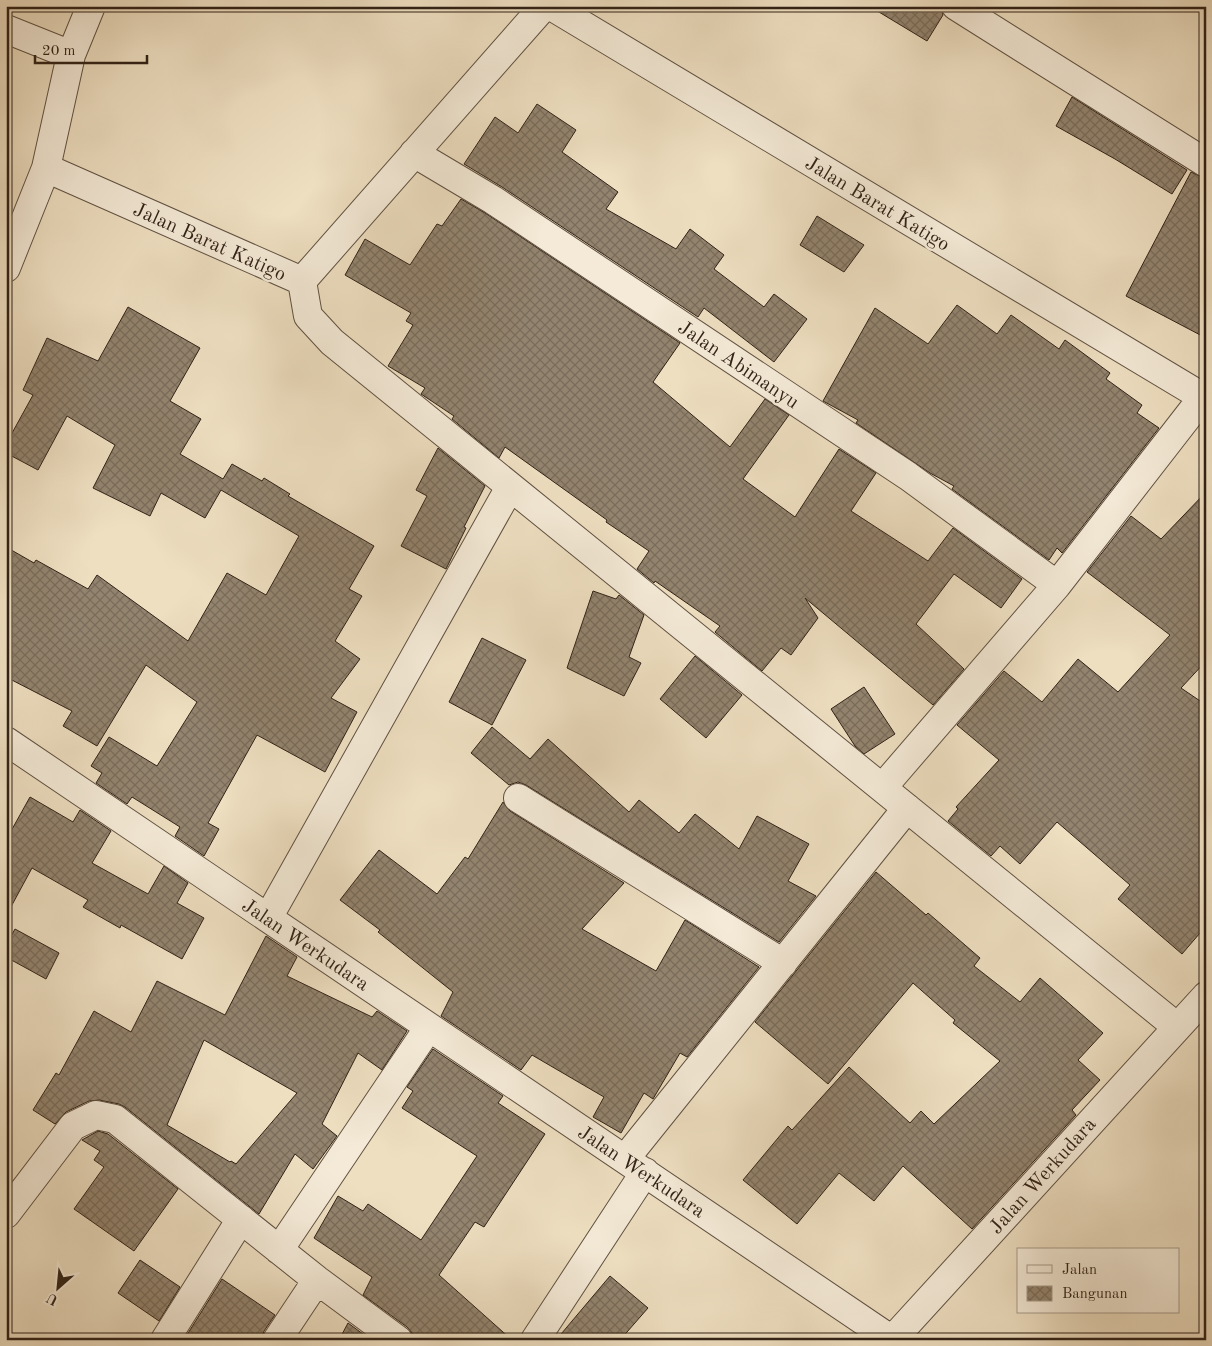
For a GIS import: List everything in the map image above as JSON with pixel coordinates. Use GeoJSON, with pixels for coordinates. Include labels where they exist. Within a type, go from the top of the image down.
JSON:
{"type":"FeatureCollection","features":[{"type":"Feature","properties":{"kind":"street"},"geometry":{"type":"LineString","coordinates":[[6,268],[46,168],[71,55],[92,6]]}},
{"type":"Feature","properties":{"kind":"street","name":"Jalan Barat Katigo"},"geometry":{"type":"LineString","coordinates":[[46,168],[302,282],[544,6]]}},
{"type":"Feature","properties":{"kind":"street","name":"Jalan Barat Katigo"},"geometry":{"type":"LineString","coordinates":[[551,6],[1204,398]]}},
{"type":"Feature","properties":{"kind":"street"},"geometry":{"type":"LineString","coordinates":[[956,6],[1206,163]]}},
{"type":"Feature","properties":{"kind":"street"},"geometry":{"type":"LineString","coordinates":[[6,29],[71,55]]}},
{"type":"Feature","properties":{"kind":"street","name":"Jalan Abimanyu"},"geometry":{"type":"LineString","coordinates":[[414,153],[493,200],[908,476],[1057,585]]}},
{"type":"Feature","properties":{"kind":"street"},"geometry":{"type":"LineString","coordinates":[[302,282],[308,316],[332,342],[1177,1027]]}},
{"type":"Feature","properties":{"kind":"street"},"geometry":{"type":"LineString","coordinates":[[882,788],[1057,585],[1204,398]]}},
{"type":"Feature","properties":{"kind":"street"},"geometry":{"type":"LineString","coordinates":[[268,918],[510,487]]}},
{"type":"Feature","properties":{"kind":"street","name":"Jalan Werkudara"},"geometry":{"type":"LineString","coordinates":[[6,741],[892,1340],[1206,996]]}},
{"type":"Feature","properties":{"kind":"street"},"geometry":{"type":"LineString","coordinates":[[518,798],[783,963]]}},
{"type":"Feature","properties":{"kind":"street"},"geometry":{"type":"LineString","coordinates":[[535,1340],[635,1166],[783,963],[907,808]]}},
{"type":"Feature","properties":{"kind":"street"},"geometry":{"type":"LineString","coordinates":[[279,1250],[429,1027]]}},
{"type":"Feature","properties":{"kind":"street"},"geometry":{"type":"LineString","coordinates":[[6,1214],[73,1126],[96,1115],[115,1119],[317,1280],[398,1340]]}},
{"type":"Feature","properties":{"kind":"street"},"geometry":{"type":"LineString","coordinates":[[165,1340],[241,1220]]}},
{"type":"Feature","properties":{"kind":"street"},"geometry":{"type":"LineString","coordinates":[[277,1340],[317,1280]]}},
{"type":"Feature","properties":{"kind":"building"},"geometry":{"type":"Polygon","coordinates":[[[869,6],[941,6],[943,15],[927,41],[869,6]]]}},
{"type":"Feature","properties":{"kind":"building"},"geometry":{"type":"Polygon","coordinates":[[[1072,97],[1187,170],[1172,194],[1056,126],[1072,97]]]}},
{"type":"Feature","properties":{"kind":"building"},"geometry":{"type":"Polygon","coordinates":[[[537,104],[576,130],[562,152],[618,192],[606,209],[676,249],[690,229],[724,255],[714,269],[764,307],[774,294],[807,319],[774,362],[704,308],[698,317],[502,187],[464,164],[495,117],[518,133],[537,104]]]}},
{"type":"Feature","properties":{"kind":"building"},"geometry":{"type":"Polygon","coordinates":[[[1191,172],[1206,179],[1206,338],[1126,296],[1191,172]]]}},
{"type":"Feature","properties":{"kind":"building"},"geometry":{"type":"Polygon","coordinates":[[[461,199],[680,343],[653,382],[730,447],[765,399],[789,415],[743,479],[795,517],[839,449],[876,473],[851,511],[928,561],[953,528],[1022,579],[1001,608],[954,574],[916,624],[964,669],[933,705],[805,598],[818,618],[791,655],[781,648],[762,671],[715,632],[720,626],[655,581],[654,583],[637,569],[649,551],[606,522],[607,520],[505,447],[499,458],[452,419],[454,416],[421,394],[425,388],[388,366],[413,325],[406,321],[411,313],[345,275],[365,239],[410,265],[437,224],[442,226],[461,199]]]}},
{"type":"Feature","properties":{"kind":"building"},"geometry":{"type":"Polygon","coordinates":[[[817,216],[864,245],[844,272],[800,245],[817,216]]]}},
{"type":"Feature","properties":{"kind":"building"},"geometry":{"type":"Polygon","coordinates":[[[957,305],[997,334],[1011,315],[1059,349],[1065,340],[1110,373],[1106,379],[1142,405],[1137,413],[1159,428],[1062,553],[1057,548],[1049,560],[952,489],[954,486],[930,473],[856,423],[858,420],[823,401],[875,308],[928,344],[957,305]]]}},
{"type":"Feature","properties":{"kind":"building"},"geometry":{"type":"Polygon","coordinates":[[[128,307],[200,348],[170,401],[201,419],[180,454],[223,479],[232,464],[262,481],[264,478],[290,494],[288,496],[374,546],[349,589],[362,596],[335,641],[360,659],[331,698],[357,712],[325,772],[257,735],[208,823],[219,829],[204,856],[175,836],[180,827],[132,797],[127,804],[96,783],[102,773],[91,766],[109,737],[157,766],[197,702],[146,665],[97,746],[63,726],[72,711],[6,677],[6,547],[34,563],[36,560],[88,589],[97,575],[188,641],[227,573],[266,595],[299,536],[221,490],[205,518],[161,493],[150,516],[93,488],[115,445],[67,416],[38,470],[6,453],[6,444],[33,395],[23,390],[47,338],[98,361],[128,307]]]}},
{"type":"Feature","properties":{"kind":"building"},"geometry":{"type":"Polygon","coordinates":[[[438,448],[485,486],[464,527],[466,528],[446,569],[401,546],[427,496],[416,490],[438,448]]]}},
{"type":"Feature","properties":{"kind":"building"},"geometry":{"type":"Polygon","coordinates":[[[1206,492],[1206,661],[1181,688],[1206,705],[1206,926],[1182,954],[1118,899],[1130,885],[1057,822],[1020,864],[1000,846],[991,856],[948,821],[958,809],[956,807],[999,760],[957,725],[1004,671],[1042,702],[1078,659],[1118,692],[1170,635],[1087,572],[1131,516],[1161,539],[1206,492]]]}},
{"type":"Feature","properties":{"kind":"building"},"geometry":{"type":"Polygon","coordinates":[[[593,591],[616,599],[619,595],[644,615],[629,657],[641,663],[624,696],[567,668],[593,591]]]}},
{"type":"Feature","properties":{"kind":"building"},"geometry":{"type":"Polygon","coordinates":[[[482,638],[526,660],[492,725],[449,702],[482,638]]]}},
{"type":"Feature","properties":{"kind":"building"},"geometry":{"type":"Polygon","coordinates":[[[695,656],[742,695],[706,738],[660,699],[695,656]]]}},
{"type":"Feature","properties":{"kind":"building"},"geometry":{"type":"Polygon","coordinates":[[[864,687],[895,734],[864,754],[855,746],[831,709],[864,687]]]}},
{"type":"Feature","properties":{"kind":"building"},"geometry":{"type":"Polygon","coordinates":[[[492,727],[530,759],[548,739],[629,812],[639,800],[679,833],[695,814],[739,849],[757,816],[809,844],[788,881],[816,896],[779,942],[526,785],[518,782],[509,785],[471,753],[492,727]]]}},
{"type":"Feature","properties":{"kind":"building"},"geometry":{"type":"Polygon","coordinates":[[[30,797],[73,822],[80,810],[111,831],[92,863],[148,894],[164,866],[188,883],[177,903],[204,918],[182,959],[121,925],[120,928],[83,907],[88,900],[32,868],[6,916],[6,840],[30,797]]]}},
{"type":"Feature","properties":{"kind":"building"},"geometry":{"type":"Polygon","coordinates":[[[503,802],[510,811],[624,883],[582,929],[656,971],[685,920],[759,967],[687,1057],[680,1053],[653,1099],[644,1093],[621,1133],[593,1117],[604,1097],[532,1055],[521,1070],[441,1016],[453,992],[378,932],[380,930],[340,900],[379,850],[437,894],[465,857],[468,859],[503,802]]]}},
{"type":"Feature","properties":{"kind":"building"},"geometry":{"type":"Polygon","coordinates":[[[876,872],[926,915],[928,913],[980,958],[974,966],[1020,1002],[1040,978],[1103,1033],[1078,1060],[1100,1080],[1072,1110],[1076,1115],[972,1229],[903,1166],[874,1201],[839,1173],[797,1224],[743,1180],[788,1126],[792,1130],[849,1067],[910,1123],[921,1111],[934,1124],[1000,1061],[953,1023],[955,1020],[913,983],[828,1084],[755,1022],[876,872]]]}},
{"type":"Feature","properties":{"kind":"building"},"geometry":{"type":"Polygon","coordinates":[[[15,929],[59,953],[46,979],[6,957],[6,945],[15,929]]]}},
{"type":"Feature","properties":{"kind":"building"},"geometry":{"type":"Polygon","coordinates":[[[266,936],[297,957],[287,976],[372,1017],[377,1011],[407,1031],[382,1070],[358,1053],[322,1124],[337,1136],[313,1169],[295,1154],[259,1214],[119,1104],[99,1100],[89,1101],[66,1112],[55,1124],[33,1110],[56,1073],[59,1075],[94,1011],[131,1032],[157,981],[225,1015],[266,936]],[[204,1040],[167,1125],[236,1164],[297,1093],[204,1040]]]}},
{"type":"Feature","properties":{"kind":"building"},"geometry":{"type":"Polygon","coordinates":[[[433,1049],[503,1096],[498,1103],[545,1134],[484,1227],[475,1222],[439,1275],[512,1340],[413,1340],[412,1333],[407,1327],[363,1295],[372,1277],[314,1238],[338,1196],[363,1211],[368,1204],[421,1240],[477,1156],[402,1108],[413,1091],[407,1087],[433,1049]]]}},
{"type":"Feature","properties":{"kind":"building"},"geometry":{"type":"Polygon","coordinates":[[[98,1131],[108,1134],[178,1189],[134,1251],[74,1209],[104,1167],[94,1160],[100,1151],[82,1140],[98,1131]]]}},
{"type":"Feature","properties":{"kind":"building"},"geometry":{"type":"Polygon","coordinates":[[[140,1260],[180,1287],[159,1321],[118,1293],[140,1260]]]}},
{"type":"Feature","properties":{"kind":"building"},"geometry":{"type":"Polygon","coordinates":[[[610,1276],[648,1308],[620,1340],[556,1340],[610,1276]]]}},
{"type":"Feature","properties":{"kind":"building"},"geometry":{"type":"Polygon","coordinates":[[[222,1279],[275,1315],[264,1331],[261,1340],[187,1340],[185,1338],[222,1279]]]}},
{"type":"Feature","properties":{"kind":"building"},"geometry":{"type":"Polygon","coordinates":[[[348,1323],[371,1340],[339,1340],[348,1323]]]}}]}
